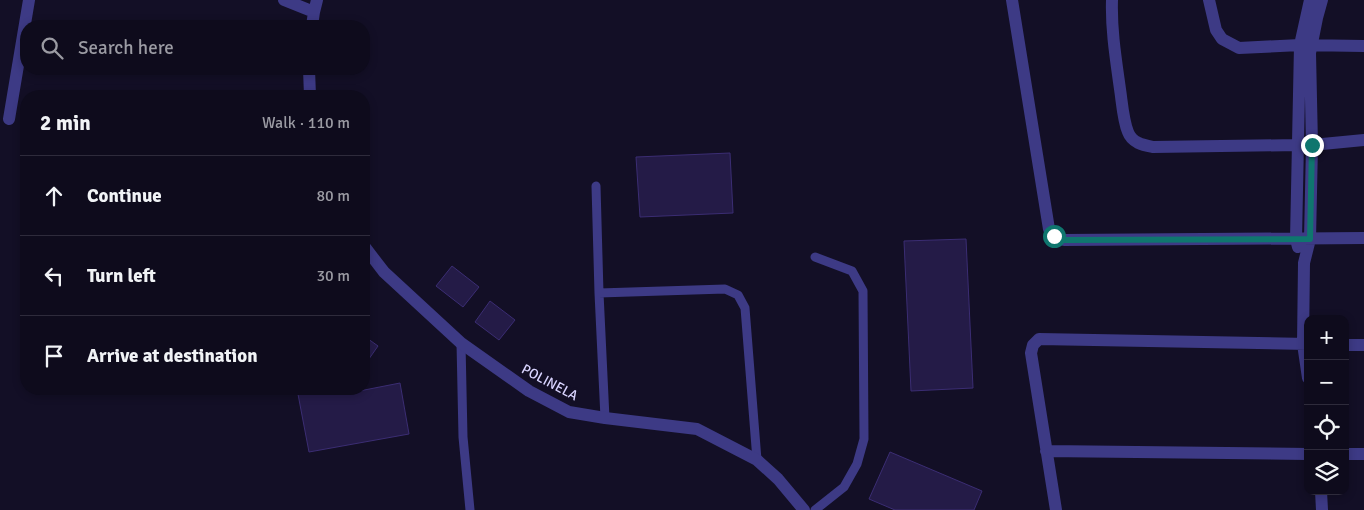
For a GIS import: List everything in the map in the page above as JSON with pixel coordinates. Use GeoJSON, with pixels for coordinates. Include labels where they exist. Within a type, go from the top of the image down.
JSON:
{"type":"FeatureCollection","features":[{"type":"Feature","properties":{"kind":"street"},"geometry":{"type":"LineString","coordinates":[[26,20],[29,0]]}},
{"type":"Feature","properties":{"kind":"street"},"geometry":{"type":"LineString","coordinates":[[284,0],[315,6],[313,20]]}},
{"type":"Feature","properties":{"kind":"street"},"geometry":{"type":"LineString","coordinates":[[1012,0],[1049,229],[1054,236],[1064,240],[1364,238]]}},
{"type":"Feature","properties":{"kind":"street"},"geometry":{"type":"LineString","coordinates":[[1112,0],[1112,16],[1123,109],[1128,132],[1140,145],[1153,147],[1298,145]]}},
{"type":"Feature","properties":{"kind":"street"},"geometry":{"type":"LineString","coordinates":[[1208,0],[1216,30],[1222,39],[1239,48],[1364,46]]}},
{"type":"Feature","properties":{"kind":"street"},"geometry":{"type":"LineString","coordinates":[[1304,263],[1296,239],[1298,145],[1310,0]]}},
{"type":"Feature","properties":{"kind":"street"},"geometry":{"type":"LineString","coordinates":[[1305,315],[1304,263],[1310,239],[1312,145],[1305,46],[1317,18],[1322,0]]}},
{"type":"Feature","properties":{"kind":"street"},"geometry":{"type":"LineString","coordinates":[[9,119],[20,54]]}},
{"type":"Feature","properties":{"kind":"street"},"geometry":{"type":"LineString","coordinates":[[309,75],[310,90]]}},
{"type":"Feature","properties":{"kind":"street"},"geometry":{"type":"LineString","coordinates":[[1312,145],[1364,140]]}},
{"type":"Feature","properties":{"kind":"street","name":"POLINELA"},"geometry":{"type":"LineString","coordinates":[[370,254],[384,272],[461,343],[528,391],[570,412],[697,429],[757,460],[778,479],[804,510]]}},
{"type":"Feature","properties":{"kind":"street"},"geometry":{"type":"LineString","coordinates":[[1056,510],[1031,354],[1033,345],[1038,339],[1304,344]]}},
{"type":"Feature","properties":{"kind":"street"},"geometry":{"type":"LineString","coordinates":[[1349,344],[1364,345]]}},
{"type":"Feature","properties":{"kind":"street"},"geometry":{"type":"LineString","coordinates":[[1046,452],[1304,454]]}},
{"type":"Feature","properties":{"kind":"street"},"geometry":{"type":"LineString","coordinates":[[1349,454],[1364,454]]}},
{"type":"Feature","properties":{"kind":"street"},"geometry":{"type":"LineString","coordinates":[[1320,495],[1322,510]]}},
{"type":"Feature","properties":{"kind":"lane"},"geometry":{"type":"LineString","coordinates":[[596,186],[605,418]]}},
{"type":"Feature","properties":{"kind":"lane"},"geometry":{"type":"LineString","coordinates":[[815,257],[852,271],[864,291],[864,440],[857,464],[844,487],[815,510]]}},
{"type":"Feature","properties":{"kind":"lane"},"geometry":{"type":"LineString","coordinates":[[599,293],[725,289],[738,295],[745,308],[757,460]]}},
{"type":"Feature","properties":{"kind":"lane"},"geometry":{"type":"LineString","coordinates":[[461,343],[463,437],[470,510]]}},
{"type":"Feature","properties":{"kind":"building"},"geometry":{"type":"Polygon","coordinates":[[[730,153],[733,213],[640,217],[636,157],[730,153]]]}},
{"type":"Feature","properties":{"kind":"building"},"geometry":{"type":"Polygon","coordinates":[[[966,239],[973,388],[911,391],[904,241],[966,239]]]}},
{"type":"Feature","properties":{"kind":"building"},"geometry":{"type":"Polygon","coordinates":[[[452,266],[479,287],[463,307],[436,286],[452,266]]]}},
{"type":"Feature","properties":{"kind":"building"},"geometry":{"type":"Polygon","coordinates":[[[490,301],[515,320],[499,340],[475,322],[490,301]]]}},
{"type":"Feature","properties":{"kind":"building"},"geometry":{"type":"Polygon","coordinates":[[[370,340],[378,346],[370,357],[370,340]]]}},
{"type":"Feature","properties":{"kind":"building"},"geometry":{"type":"Polygon","coordinates":[[[400,383],[409,434],[309,452],[298,395],[370,395],[370,389],[400,383]]]}},
{"type":"Feature","properties":{"kind":"building"},"geometry":{"type":"Polygon","coordinates":[[[890,452],[982,491],[974,510],[895,510],[869,499],[890,452]]]}},
{"type":"Feature","properties":{"kind":"route"},"geometry":{"type":"LineString","coordinates":[[1054,236],[1064,240],[1310,239],[1312,145]]}}]}
